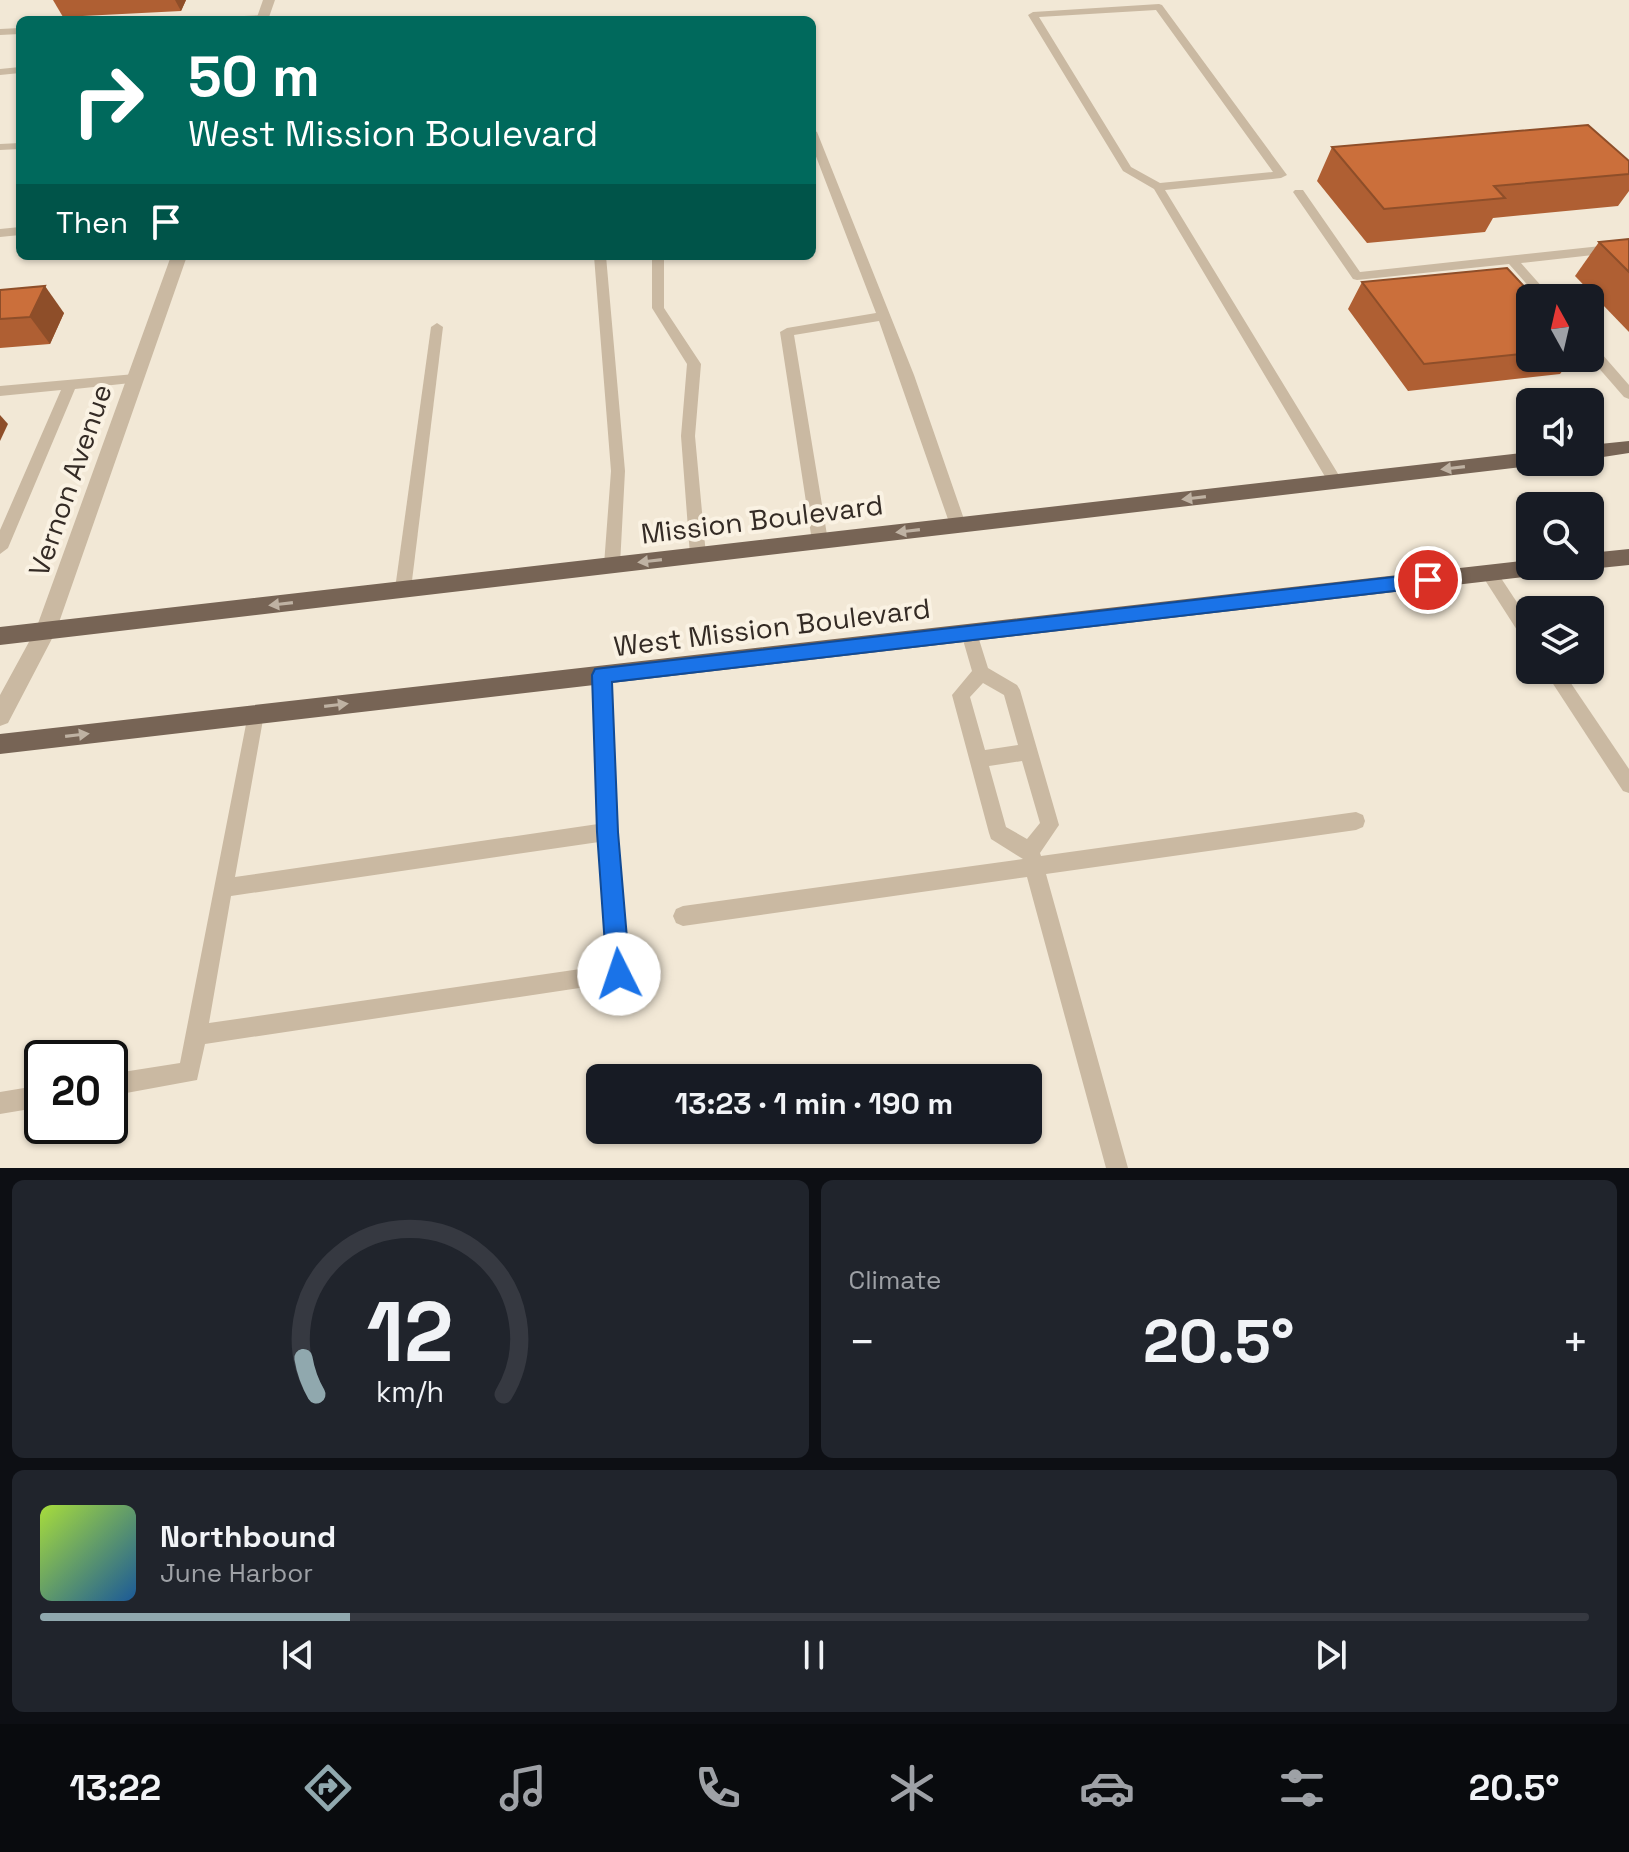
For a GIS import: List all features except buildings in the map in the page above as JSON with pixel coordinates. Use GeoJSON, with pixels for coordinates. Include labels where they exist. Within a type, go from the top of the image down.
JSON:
{"type":"FeatureCollection","features":[{"type":"Feature","properties":{"kind":"main road"},"geometry":{"type":"LineString","coordinates":[[1604,450],[1629,447]]}},
{"type":"Feature","properties":{"kind":"main road","name":"Mission Boulevard"},"geometry":{"type":"LineString","coordinates":[[0,636],[1516,461]]}},
{"type":"Feature","properties":{"kind":"main road"},"geometry":{"type":"LineString","coordinates":[[1604,560],[1629,557]]}},
{"type":"Feature","properties":{"kind":"main road","name":"West Mission Boulevard"},"geometry":{"type":"LineString","coordinates":[[0,744],[1516,570]]}},
{"type":"Feature","properties":{"kind":"street","name":"Vernon Avenue"},"geometry":{"type":"LineString","coordinates":[[0,716],[46,631],[178,260]]}},
{"type":"Feature","properties":{"kind":"lane"},"geometry":{"type":"LineString","coordinates":[[1158,187],[1281,175],[1159,7],[1033,15],[1127,169],[1158,187],[1335,481]]}},
{"type":"Feature","properties":{"kind":"lane"},"geometry":{"type":"LineString","coordinates":[[816,142],[884,316],[958,525]]}},
{"type":"Feature","properties":{"kind":"lane"},"geometry":{"type":"LineString","coordinates":[[1299,192],[1357,276],[1629,247]]}},
{"type":"Feature","properties":{"kind":"lane"},"geometry":{"type":"LineString","coordinates":[[600,260],[618,471],[612,565]]}},
{"type":"Feature","properties":{"kind":"lane"},"geometry":{"type":"LineString","coordinates":[[658,260],[658,308],[694,364],[688,436],[698,555]]}},
{"type":"Feature","properties":{"kind":"lane"},"geometry":{"type":"LineString","coordinates":[[1512,260],[1533,284]]}},
{"type":"Feature","properties":{"kind":"lane"},"geometry":{"type":"LineString","coordinates":[[820,541],[787,332],[884,316]]}},
{"type":"Feature","properties":{"kind":"lane"},"geometry":{"type":"LineString","coordinates":[[403,589],[437,327]]}},
{"type":"Feature","properties":{"kind":"lane"},"geometry":{"type":"LineString","coordinates":[[1604,365],[1629,394]]}},
{"type":"Feature","properties":{"kind":"lane"},"geometry":{"type":"LineString","coordinates":[[0,391],[135,379]]}},
{"type":"Feature","properties":{"kind":"lane"},"geometry":{"type":"LineString","coordinates":[[0,548],[70,385]]}},
{"type":"Feature","properties":{"kind":"lane"},"geometry":{"type":"LineString","coordinates":[[1489,573],[1516,614]]}},
{"type":"Feature","properties":{"kind":"lane"},"geometry":{"type":"LineString","coordinates":[[969,633],[981,673],[1011,690],[1050,825],[1032,858]]}},
{"type":"Feature","properties":{"kind":"lane"},"geometry":{"type":"LineString","coordinates":[[981,673],[961,695],[977,759],[998,833],[1032,858],[1117,1168]]}},
{"type":"Feature","properties":{"kind":"lane"},"geometry":{"type":"LineString","coordinates":[[196,1035],[619,974],[608,832],[602,675]]}},
{"type":"Feature","properties":{"kind":"lane"},"geometry":{"type":"LineString","coordinates":[[1562,684],[1629,785]]}},
{"type":"Feature","properties":{"kind":"lane"},"geometry":{"type":"LineString","coordinates":[[128,1082],[189,1072],[255,714]]}},
{"type":"Feature","properties":{"kind":"lane"},"geometry":{"type":"LineString","coordinates":[[977,759],[1029,752]]}},
{"type":"Feature","properties":{"kind":"lane"},"geometry":{"type":"LineString","coordinates":[[683,916],[1032,858],[1356,821]]}},
{"type":"Feature","properties":{"kind":"lane"},"geometry":{"type":"LineString","coordinates":[[223,888],[608,832]]}},
{"type":"Feature","properties":{"kind":"lane"},"geometry":{"type":"LineString","coordinates":[[0,1103],[24,1099]]}},
{"type":"Feature","properties":{"kind":"route"},"geometry":{"type":"LineString","coordinates":[[619,974],[608,832],[602,675],[1428,580]]}}]}
